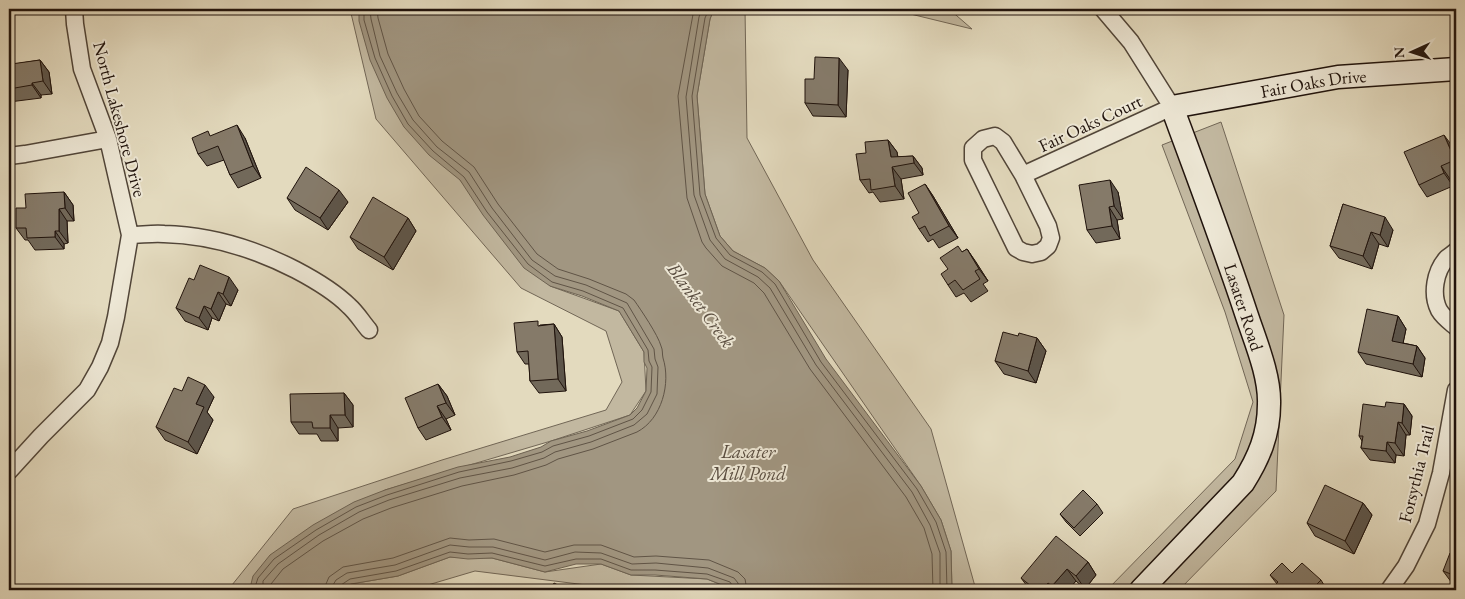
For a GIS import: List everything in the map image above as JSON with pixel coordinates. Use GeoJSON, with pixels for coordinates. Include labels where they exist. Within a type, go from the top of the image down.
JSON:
{"type":"FeatureCollection","features":[{"type":"Feature","properties":{"kind":"street","name":"North Lakeshore Drive"},"geometry":{"type":"LineString","coordinates":[[9,471],[87,390],[100,367],[110,342],[116,317],[130,235],[108,139],[82,69],[74,9]]}},
{"type":"Feature","properties":{"kind":"street","name":"Lasater Road"},"geometry":{"type":"LineString","coordinates":[[1103,9],[1131,42],[1172,107],[1224,247],[1266,376],[1270,404],[1267,431],[1262,449],[1243,483],[1141,590]]}},
{"type":"Feature","properties":{"kind":"street","name":"Fair Oaks Drive"},"geometry":{"type":"LineString","coordinates":[[1172,107],[1338,76],[1456,69]]}},
{"type":"Feature","properties":{"kind":"street","name":"Fair Oaks Court"},"geometry":{"type":"LineString","coordinates":[[1024,175],[1172,107]]}},
{"type":"Feature","properties":{"kind":"street"},"geometry":{"type":"LineString","coordinates":[[995,136],[1004,142],[1024,175],[1048,226],[1051,238],[1048,246],[1041,252],[1032,254],[1016,248],[973,160],[973,148],[984,139],[995,136]]}},
{"type":"Feature","properties":{"kind":"street"},"geometry":{"type":"LineString","coordinates":[[9,156],[108,139]]}},
{"type":"Feature","properties":{"kind":"street"},"geometry":{"type":"LineString","coordinates":[[130,235],[164,234],[215,240],[245,247],[272,257],[331,290],[350,307],[369,330]]}},
{"type":"Feature","properties":{"kind":"street"},"geometry":{"type":"LineString","coordinates":[[1456,251],[1446,259],[1436,276],[1436,296],[1439,310],[1456,327]]}},
{"type":"Feature","properties":{"kind":"street","name":"Forsythia Trail"},"geometry":{"type":"LineString","coordinates":[[1389,590],[1406,566],[1428,524],[1441,474],[1456,390]]}},
{"type":"Feature","properties":{"kind":"shaded area"},"geometry":{"type":"Polygon","coordinates":[[[350,9],[365,9],[460,180],[550,286],[619,311],[644,352],[646,391],[630,415],[551,441],[385,490],[251,584],[250,590],[236,590],[232,585],[293,509],[442,460],[606,410],[622,382],[606,331],[521,288],[376,119],[350,9]]]}},
{"type":"Feature","properties":{"kind":"shaded area"},"geometry":{"type":"Polygon","coordinates":[[[714,9],[745,9],[747,138],[813,260],[931,429],[976,590],[952,590],[951,551],[941,520],[921,486],[779,281],[765,268],[733,251],[720,236],[705,194],[697,96],[710,19],[714,9]]]}},
{"type":"Feature","properties":{"kind":"shaded area"},"geometry":{"type":"Polygon","coordinates":[[[890,9],[949,9],[972,29],[890,9]]]}},
{"type":"Feature","properties":{"kind":"shaded area"},"geometry":{"type":"Polygon","coordinates":[[[1221,122],[1284,315],[1276,491],[1179,590],[1107,590],[1235,459],[1253,402],[1225,312],[1162,145],[1221,122]]]}},
{"type":"Feature","properties":{"kind":"shaded area"},"geometry":{"type":"Polygon","coordinates":[[[450,557],[492,558],[545,572],[601,564],[631,575],[707,579],[727,587],[727,590],[626,590],[475,571],[411,590],[341,590],[351,584],[398,576],[450,557]]]}},
{"type":"Feature","properties":{"kind":"water","name":"Lasater Mill Pond"},"geometry":{"type":"Polygon","coordinates":[[[359,9],[714,9],[710,19],[697,96],[705,194],[720,236],[733,251],[765,268],[779,281],[826,359],[921,486],[941,520],[951,551],[952,590],[729,590],[727,587],[707,579],[631,575],[601,564],[576,564],[545,572],[492,558],[468,559],[450,557],[398,576],[351,584],[341,590],[252,590],[253,576],[270,555],[313,525],[354,502],[458,467],[510,457],[541,447],[551,441],[587,431],[630,415],[637,408],[646,391],[647,368],[644,362],[644,352],[619,311],[550,286],[524,268],[483,215],[460,180],[429,155],[404,127],[387,98],[370,60],[359,21],[359,9]]]}},
{"type":"Feature","properties":{"kind":"building"},"geometry":{"type":"Polygon","coordinates":[[[9,57],[11,64],[40,60],[43,81],[9,89],[9,57]]]}},
{"type":"Feature","properties":{"kind":"building"},"geometry":{"type":"Polygon","coordinates":[[[815,57],[839,58],[838,105],[805,103],[805,79],[814,79],[815,57]]]}},
{"type":"Feature","properties":{"kind":"building"},"geometry":{"type":"Polygon","coordinates":[[[237,125],[253,166],[230,175],[218,146],[198,154],[192,138],[208,131],[210,136],[237,125]]]}},
{"type":"Feature","properties":{"kind":"building"},"geometry":{"type":"Polygon","coordinates":[[[1444,135],[1455,160],[1441,166],[1444,173],[1419,185],[1404,152],[1444,135]]]}},
{"type":"Feature","properties":{"kind":"building"},"geometry":{"type":"Polygon","coordinates":[[[888,140],[891,157],[913,156],[914,163],[892,167],[895,186],[871,190],[870,179],[860,180],[856,154],[866,153],[865,142],[888,140]]]}},
{"type":"Feature","properties":{"kind":"building"},"geometry":{"type":"Polygon","coordinates":[[[306,167],[339,190],[320,218],[287,198],[306,167]]]}},
{"type":"Feature","properties":{"kind":"building"},"geometry":{"type":"Polygon","coordinates":[[[1110,180],[1114,206],[1109,207],[1112,226],[1087,230],[1079,185],[1110,180]]]}},
{"type":"Feature","properties":{"kind":"building"},"geometry":{"type":"Polygon","coordinates":[[[925,184],[949,226],[930,236],[925,226],[919,229],[912,217],[919,213],[908,193],[925,184]]]}},
{"type":"Feature","properties":{"kind":"building"},"geometry":{"type":"Polygon","coordinates":[[[64,192],[65,208],[59,209],[59,231],[55,231],[55,237],[27,238],[26,228],[16,228],[16,208],[26,208],[25,194],[64,192]]]}},
{"type":"Feature","properties":{"kind":"building"},"geometry":{"type":"Polygon","coordinates":[[[373,197],[408,218],[384,257],[350,237],[373,197]]]}},
{"type":"Feature","properties":{"kind":"building"},"geometry":{"type":"Polygon","coordinates":[[[1343,204],[1385,217],[1380,235],[1371,232],[1363,256],[1330,246],[1343,204]]]}},
{"type":"Feature","properties":{"kind":"building"},"geometry":{"type":"Polygon","coordinates":[[[958,246],[962,252],[967,249],[979,269],[975,271],[980,279],[963,290],[955,280],[948,285],[941,274],[948,269],[940,258],[958,246]]]}},
{"type":"Feature","properties":{"kind":"building"},"geometry":{"type":"Polygon","coordinates":[[[200,265],[229,277],[223,294],[218,292],[211,309],[204,306],[199,318],[176,308],[189,278],[194,280],[200,265]]]}},
{"type":"Feature","properties":{"kind":"building"},"geometry":{"type":"Polygon","coordinates":[[[1367,309],[1398,316],[1392,341],[1417,346],[1413,364],[1358,352],[1367,309]]]}},
{"type":"Feature","properties":{"kind":"building"},"geometry":{"type":"Polygon","coordinates":[[[538,321],[538,326],[554,324],[558,379],[530,381],[528,351],[517,352],[514,323],[538,321]]]}},
{"type":"Feature","properties":{"kind":"building"},"geometry":{"type":"Polygon","coordinates":[[[1003,332],[1018,336],[1019,333],[1037,338],[1028,371],[995,361],[1003,332]]]}},
{"type":"Feature","properties":{"kind":"building"},"geometry":{"type":"Polygon","coordinates":[[[188,377],[205,385],[196,404],[204,407],[188,442],[156,427],[174,388],[182,391],[188,377]]]}},
{"type":"Feature","properties":{"kind":"building"},"geometry":{"type":"Polygon","coordinates":[[[438,384],[446,403],[437,406],[442,417],[418,428],[405,398],[438,384]]]}},
{"type":"Feature","properties":{"kind":"building"},"geometry":{"type":"Polygon","coordinates":[[[344,393],[345,415],[330,415],[330,428],[313,428],[312,422],[291,422],[290,394],[344,393]]]}},
{"type":"Feature","properties":{"kind":"building"},"geometry":{"type":"Polygon","coordinates":[[[1386,402],[1404,404],[1402,423],[1398,422],[1395,443],[1387,442],[1386,451],[1361,448],[1363,436],[1359,436],[1363,404],[1385,407],[1386,402]]]}},
{"type":"Feature","properties":{"kind":"building"},"geometry":{"type":"Polygon","coordinates":[[[1325,485],[1363,503],[1345,541],[1307,523],[1325,485]]]}},
{"type":"Feature","properties":{"kind":"building"},"geometry":{"type":"Polygon","coordinates":[[[1083,490],[1097,504],[1074,528],[1060,514],[1083,490]]]}},
{"type":"Feature","properties":{"kind":"building"},"geometry":{"type":"Polygon","coordinates":[[[1056,536],[1088,562],[1076,576],[1067,569],[1052,586],[1048,583],[1042,590],[1036,590],[1021,578],[1056,536]]]}},
{"type":"Feature","properties":{"kind":"building"},"geometry":{"type":"Polygon","coordinates":[[[1450,553],[1456,556],[1456,576],[1443,571],[1450,553]]]}},
{"type":"Feature","properties":{"kind":"building"},"geometry":{"type":"Polygon","coordinates":[[[1282,563],[1292,573],[1302,563],[1321,580],[1311,590],[1270,590],[1278,582],[1270,575],[1282,563]]]}},
{"type":"Feature","properties":{"kind":"building"},"geometry":{"type":"Polygon","coordinates":[[[554,583],[568,590],[550,590],[554,583]]]}},
{"type":"Feature","properties":{"kind":"waterway"},"geometry":{"type":"LineString","coordinates":[[9,586],[59,590]]}},
{"type":"Feature","properties":{"kind":"water label","name":"Blanket Creek"},"geometry":{"type":"Point","coordinates":[701,305]}}]}
